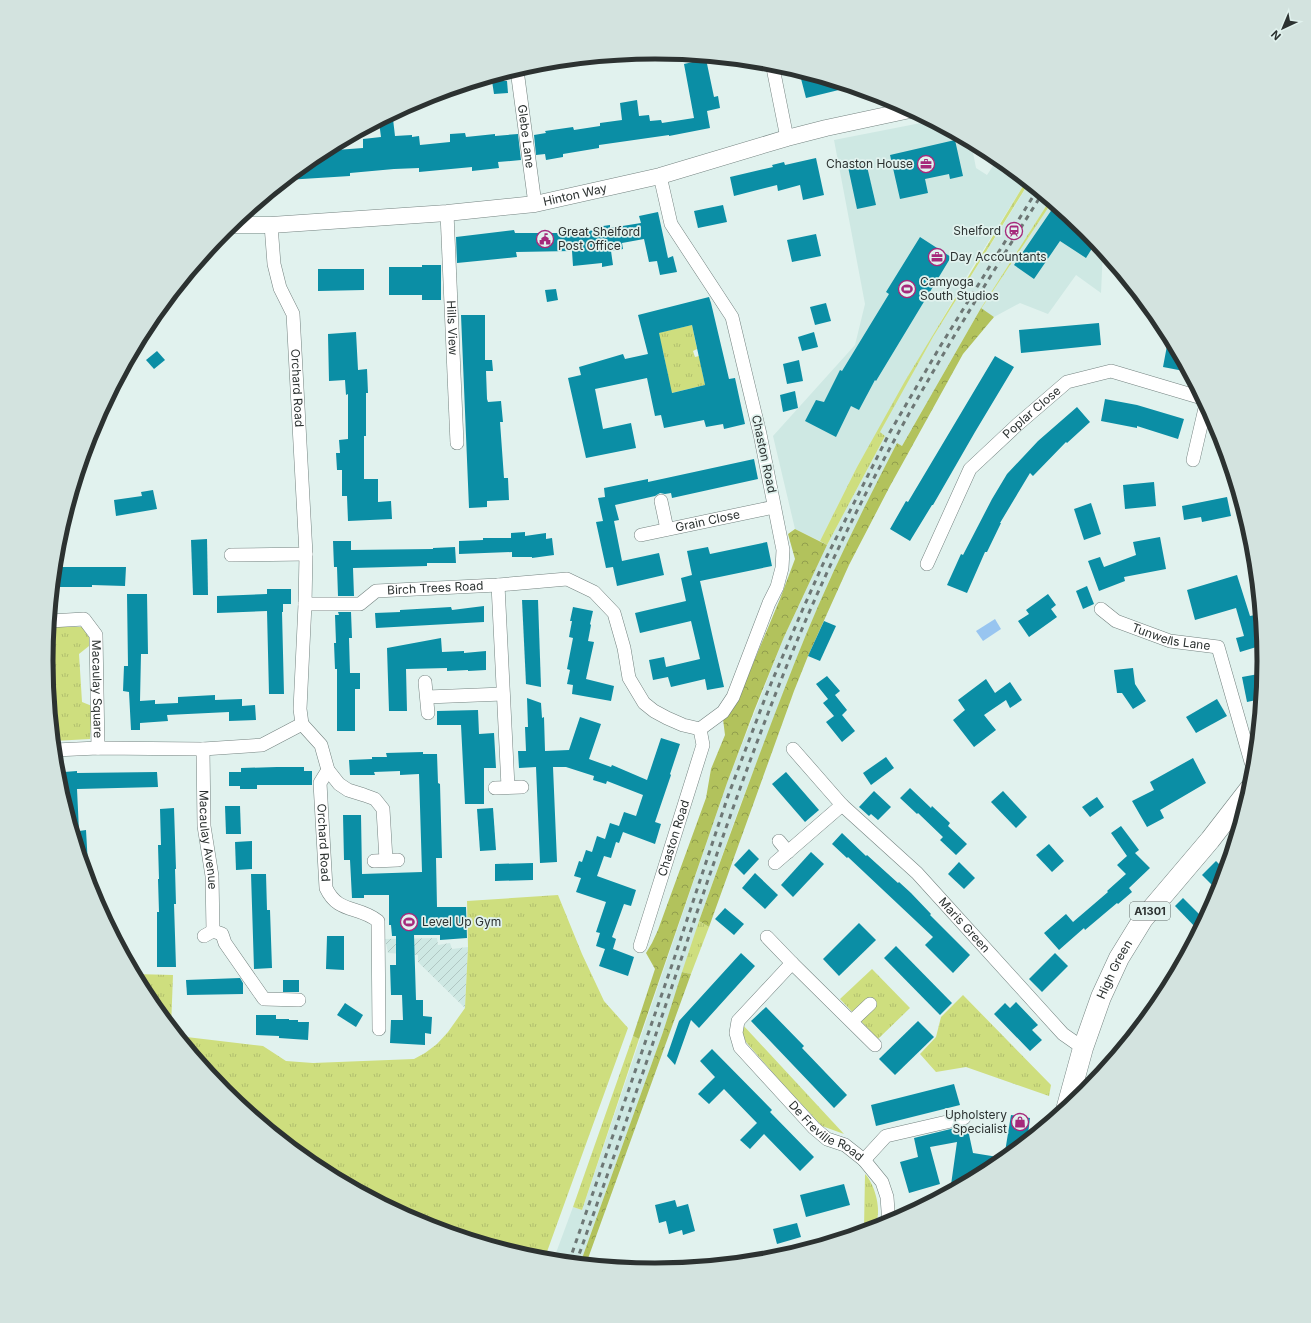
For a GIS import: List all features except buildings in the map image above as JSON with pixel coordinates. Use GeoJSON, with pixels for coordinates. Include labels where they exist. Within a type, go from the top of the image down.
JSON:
{"type":"FeatureCollection","features":[{"type":"Feature","properties":{"kind":"main road","name":"High Green"},"geometry":{"type":"LineString","coordinates":[[1069,1100],[1083,1048],[1101,997],[1119,958],[1143,919],[1240,803]]}},
{"type":"Feature","properties":{"kind":"street"},"geometry":{"type":"LineString","coordinates":[[773,71],[787,138]]}},
{"type":"Feature","properties":{"kind":"street","name":"Glebe Lane"},"geometry":{"type":"LineString","coordinates":[[518,76],[535,204]]}},
{"type":"Feature","properties":{"kind":"street","name":"Hinton Way"},"geometry":{"type":"LineString","coordinates":[[240,225],[271,225],[446,213],[535,204],[660,176],[787,138],[901,112]]}},
{"type":"Feature","properties":{"kind":"street","name":"Chaston Road"},"geometry":{"type":"LineString","coordinates":[[640,946],[703,745],[700,729],[722,712],[733,697],[769,603],[777,587],[782,568],[783,550],[760,434],[732,317],[671,224],[660,176]]}},
{"type":"Feature","properties":{"kind":"street","name":"Hills View"},"geometry":{"type":"LineString","coordinates":[[446,213],[457,443]]}},
{"type":"Feature","properties":{"kind":"street","name":"Orchard Road"},"geometry":{"type":"LineString","coordinates":[[271,225],[274,264],[280,288],[293,314],[306,554],[300,709],[302,724]]}},
{"type":"Feature","properties":{"kind":"street","name":"Poplar Close"},"geometry":{"type":"LineString","coordinates":[[927,564],[970,469],[1017,424],[1067,382],[1111,371],[1197,396]]}},
{"type":"Feature","properties":{"kind":"street"},"geometry":{"type":"LineString","coordinates":[[1192,460],[1204,413]]}},
{"type":"Feature","properties":{"kind":"street"},"geometry":{"type":"LineString","coordinates":[[661,501],[667,529]]}},
{"type":"Feature","properties":{"kind":"street","name":"Grain Close"},"geometry":{"type":"LineString","coordinates":[[641,535],[774,507]]}},
{"type":"Feature","properties":{"kind":"street"},"geometry":{"type":"LineString","coordinates":[[231,555],[306,554]]}},
{"type":"Feature","properties":{"kind":"street","name":"Birch Trees Road"},"geometry":{"type":"LineString","coordinates":[[305,604],[360,604],[376,591],[567,580],[594,592],[614,613],[624,648],[629,678],[644,703],[654,711],[667,718],[683,725],[700,729]]}},
{"type":"Feature","properties":{"kind":"street","name":"Birch Trees Road"},"geometry":{"type":"LineString","coordinates":[[498,585],[508,787]]}},
{"type":"Feature","properties":{"kind":"street","name":"Tunwells Lane"},"geometry":{"type":"LineString","coordinates":[[1101,609],[1116,621],[1170,641],[1218,648],[1250,758]]}},
{"type":"Feature","properties":{"kind":"street","name":"Macaulay Square"},"geometry":{"type":"LineString","coordinates":[[54,621],[84,619],[96,635],[98,748]]}},
{"type":"Feature","properties":{"kind":"street"},"geometry":{"type":"LineString","coordinates":[[425,682],[428,713]]}},
{"type":"Feature","properties":{"kind":"street"},"geometry":{"type":"LineString","coordinates":[[426,697],[503,694]]}},
{"type":"Feature","properties":{"kind":"street"},"geometry":{"type":"LineString","coordinates":[[60,750],[98,748],[203,749],[262,745],[302,724],[321,745],[328,770],[339,784],[348,790],[375,800],[382,809],[386,860]]}},
{"type":"Feature","properties":{"kind":"street","name":"Macaulay Avenue"},"geometry":{"type":"LineString","coordinates":[[203,749],[204,826],[212,876],[208,933],[222,934],[225,944],[264,999],[299,1000]]}},
{"type":"Feature","properties":{"kind":"street","name":"Maris Green"},"geometry":{"type":"LineString","coordinates":[[793,749],[842,805],[917,873],[1063,1034],[1083,1048]]}},
{"type":"Feature","properties":{"kind":"street","name":"Orchard Road"},"geometry":{"type":"LineString","coordinates":[[328,770],[320,783],[326,888],[330,898],[340,906],[369,914],[378,921],[379,1029]]}},
{"type":"Feature","properties":{"kind":"street"},"geometry":{"type":"LineString","coordinates":[[495,788],[522,787]]}},
{"type":"Feature","properties":{"kind":"street"},"geometry":{"type":"LineString","coordinates":[[775,863],[842,805]]}},
{"type":"Feature","properties":{"kind":"street"},"geometry":{"type":"LineString","coordinates":[[779,841],[788,852]]}},
{"type":"Feature","properties":{"kind":"street"},"geometry":{"type":"LineString","coordinates":[[767,938],[875,1045]]}},
{"type":"Feature","properties":{"kind":"street","name":"De Freville Road"},"geometry":{"type":"LineString","coordinates":[[792,963],[738,1021],[736,1034],[740,1047],[814,1128],[827,1139],[845,1145],[864,1160],[882,1182],[887,1197],[888,1217]]}},
{"type":"Feature","properties":{"kind":"street"},"geometry":{"type":"LineString","coordinates":[[852,1021],[870,1004]]}},
{"type":"Feature","properties":{"kind":"street"},"geometry":{"type":"LineString","coordinates":[[864,1160],[886,1136],[964,1118]]}},
{"type":"Feature","properties":{"kind":"shaded area"},"geometry":{"type":"Polygon","coordinates":[[[924,122],[973,150],[976,168],[987,175],[994,164],[1024,185],[970,271],[857,467],[820,541],[795,529],[773,436],[855,345],[865,304],[834,140],[924,122]]]}},
{"type":"Feature","properties":{"kind":"shaded area"},"geometry":{"type":"Polygon","coordinates":[[[1026,187],[1047,204],[981,308],[902,446],[897,443],[830,579],[805,637],[738,811],[699,921],[663,1032],[582,1259],[555,1255],[573,1207],[582,1210],[727,783],[784,637],[827,545],[885,436],[879,432],[933,337],[1026,187]]]}},
{"type":"Feature","properties":{"kind":"shaded area"},"geometry":{"type":"Polygon","coordinates":[[[1049,206],[1082,235],[1103,258],[1101,293],[1076,275],[1048,314],[1020,303],[994,317],[981,309],[1049,206]]]}},
{"type":"Feature","properties":{"kind":"shaded area"},"geometry":{"type":"Polygon","coordinates":[[[437,938],[438,945],[450,943],[452,949],[468,947],[465,1008],[418,962],[418,955],[388,953],[385,939],[437,938]]]}},
{"type":"Feature","properties":{"kind":"green space"},"geometry":{"type":"Polygon","coordinates":[[[1024,185],[1026,187],[933,337],[880,432],[885,436],[827,545],[820,541],[857,467],[905,381],[1024,185]]]}},
{"type":"Feature","properties":{"kind":"green space"},"geometry":{"type":"Polygon","coordinates":[[[1047,204],[1049,206],[981,308],[1047,204]]]}},
{"type":"Feature","properties":{"kind":"green space"},"geometry":{"type":"Polygon","coordinates":[[[981,308],[994,317],[963,354],[890,486],[849,565],[808,656],[709,927],[699,921],[737,814],[815,612],[872,491],[897,443],[902,446],[981,308]]]}},
{"type":"Feature","properties":{"kind":"green space"},"geometry":{"type":"Polygon","coordinates":[[[692,325],[697,349],[693,351],[695,357],[699,356],[705,385],[659,396],[668,376],[663,351],[649,335],[692,325]]]}},
{"type":"Feature","properties":{"kind":"green space"},"geometry":{"type":"Polygon","coordinates":[[[795,529],[827,545],[784,637],[754,711],[727,783],[639,1039],[633,1036],[655,969],[646,953],[658,930],[706,798],[711,769],[725,735],[723,719],[747,678],[795,559],[788,534],[795,529]]]}},
{"type":"Feature","properties":{"kind":"green space"},"geometry":{"type":"Polygon","coordinates":[[[54,626],[82,627],[90,639],[89,646],[79,654],[82,702],[92,706],[90,739],[58,741],[54,701],[54,626]]]}},
{"type":"Feature","properties":{"kind":"green space"},"geometry":{"type":"Polygon","coordinates":[[[558,895],[582,954],[604,1001],[628,1028],[546,1253],[500,1243],[462,1232],[389,1202],[354,1183],[289,1139],[258,1114],[229,1088],[185,1037],[263,1046],[286,1061],[313,1063],[414,1059],[437,1044],[448,1032],[465,1008],[468,947],[467,901],[558,895]]]}},
{"type":"Feature","properties":{"kind":"green space"},"geometry":{"type":"Polygon","coordinates":[[[699,921],[709,927],[691,974],[682,972],[699,921]]]}},
{"type":"Feature","properties":{"kind":"green space"},"geometry":{"type":"Polygon","coordinates":[[[872,969],[910,1008],[878,1039],[840,999],[872,969]]]}},
{"type":"Feature","properties":{"kind":"green space"},"geometry":{"type":"Polygon","coordinates":[[[682,972],[691,974],[587,1260],[582,1259],[663,1032],[682,972]]]}},
{"type":"Feature","properties":{"kind":"green space"},"geometry":{"type":"Polygon","coordinates":[[[141,974],[173,975],[171,1019],[141,974]]]}},
{"type":"Feature","properties":{"kind":"green space"},"geometry":{"type":"Polygon","coordinates":[[[963,995],[1051,1085],[1049,1096],[966,1067],[936,1072],[920,1054],[936,1037],[941,1017],[963,995]]]}},
{"type":"Feature","properties":{"kind":"green space"},"geometry":{"type":"Polygon","coordinates":[[[742,1024],[844,1134],[822,1126],[780,1081],[746,1042],[743,1035],[742,1024]]]}},
{"type":"Feature","properties":{"kind":"green space"},"geometry":{"type":"Polygon","coordinates":[[[633,1036],[639,1039],[582,1210],[573,1207],[633,1036]]]}},
{"type":"Feature","properties":{"kind":"green space"},"geometry":{"type":"Polygon","coordinates":[[[865,1174],[874,1189],[878,1215],[876,1222],[864,1226],[865,1174]]]}},
{"type":"Feature","properties":{"kind":"water"},"geometry":{"type":"Polygon","coordinates":[[[995,619],[1001,629],[983,641],[976,631],[995,619]]]}},
{"type":"Feature","properties":{"kind":"railway"},"geometry":{"type":"LineString","coordinates":[[570,1258],[673,962],[728,796],[767,693],[802,611],[823,564],[890,432],[941,345],[1034,194]]}},
{"type":"Feature","properties":{"kind":"railway"},"geometry":{"type":"LineString","coordinates":[[577,1259],[730,816],[767,715],[808,615],[859,506],[887,453],[978,296],[1039,198]]}},
{"type":"Feature","properties":{"kind":"place","name":"Chaston House"},"geometry":{"type":"Point","coordinates":[926,164]}},
{"type":"Feature","properties":{"kind":"place","name":"Shelford"},"geometry":{"type":"Point","coordinates":[1014,231]}},
{"type":"Feature","properties":{"kind":"place","name":"Great Shelford Post Office"},"geometry":{"type":"Point","coordinates":[545,239]}},
{"type":"Feature","properties":{"kind":"place","name":"Day Accountants"},"geometry":{"type":"Point","coordinates":[937,257]}},
{"type":"Feature","properties":{"kind":"place","name":"Camyoga South Studios"},"geometry":{"type":"Point","coordinates":[907,289]}},
{"type":"Feature","properties":{"kind":"place","name":"Level Up Gym"},"geometry":{"type":"Point","coordinates":[409,922]}},
{"type":"Feature","properties":{"kind":"place","name":"Upholstery Specialist"},"geometry":{"type":"Point","coordinates":[1020,1122]}}]}
